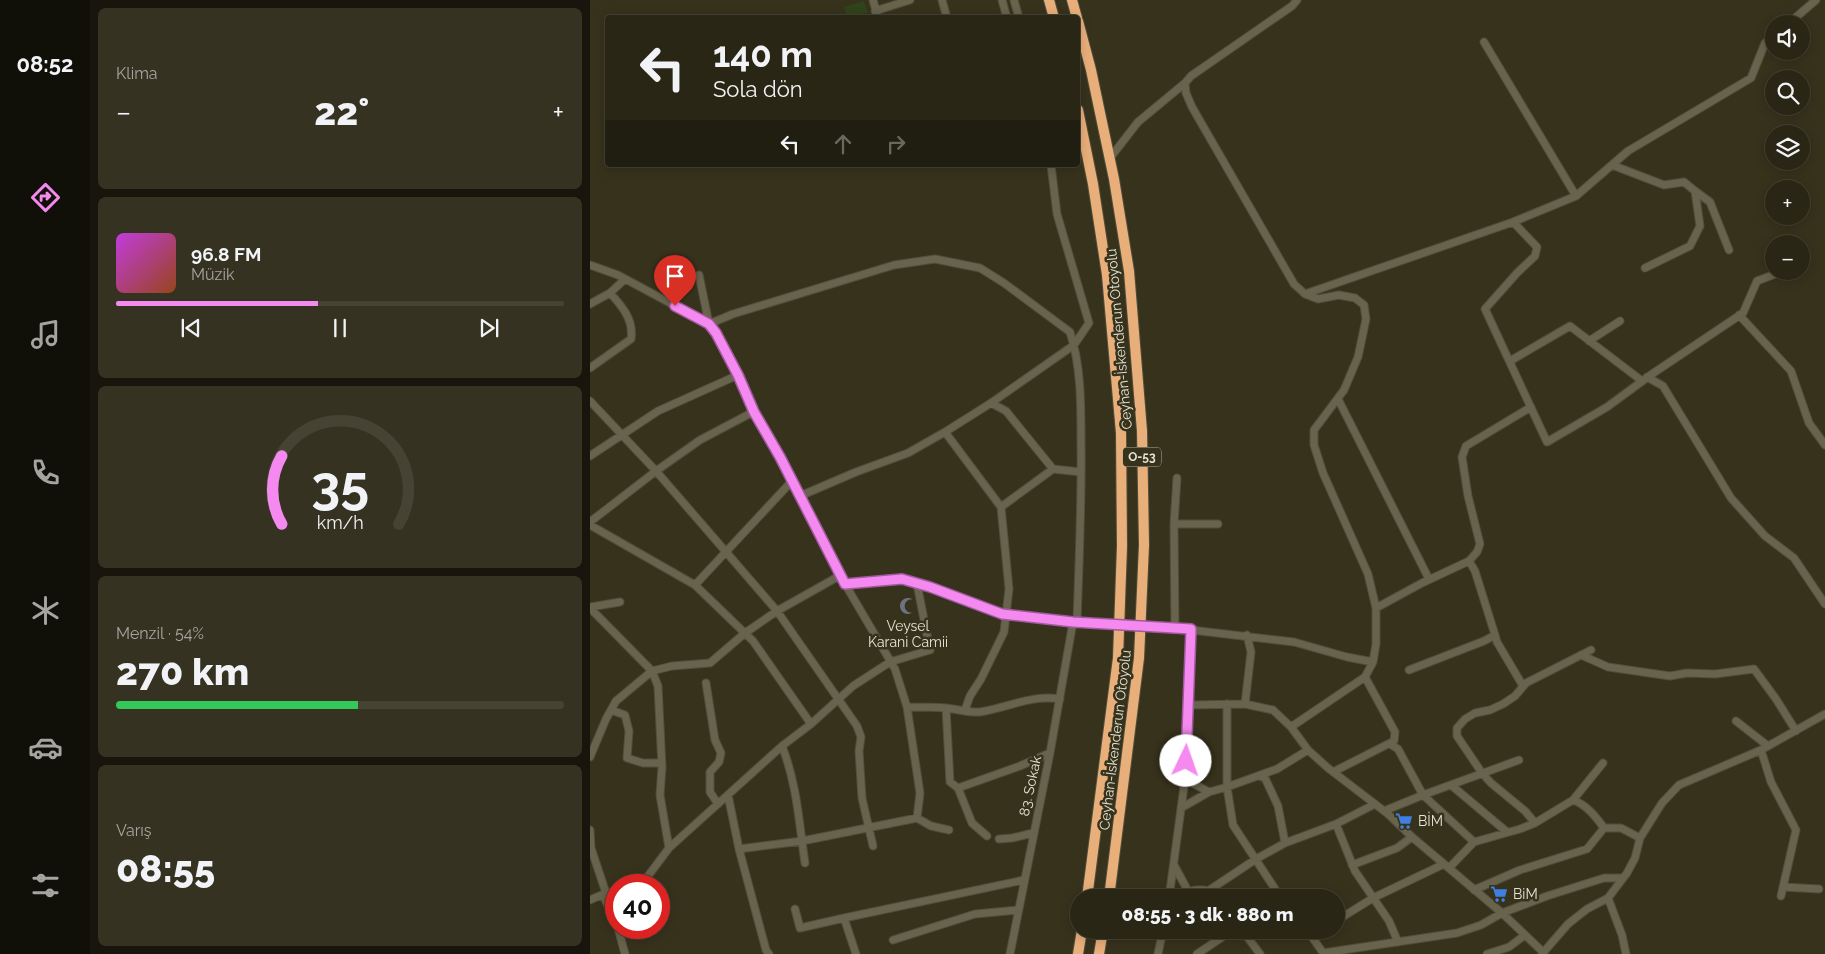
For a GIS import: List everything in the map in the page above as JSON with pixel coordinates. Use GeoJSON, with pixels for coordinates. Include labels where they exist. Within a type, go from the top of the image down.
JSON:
{"type":"FeatureCollection","features":[{"type":"Feature","properties":{"kind":"highway"},"geometry":{"type":"LineString","coordinates":[[1049,0],[1053,15]]}},
{"type":"Feature","properties":{"kind":"highway","name":"Ceyhan-İskenderun Otoyolu"},"geometry":{"type":"LineString","coordinates":[[1072,0],[1076,15]]}},
{"type":"Feature","properties":{"kind":"highway","name":"Ceyhan-İskenderun Otoyolu"},"geometry":{"type":"LineString","coordinates":[[1080,30],[1091,70],[1110,158],[1130,280],[1142,431],[1144,544],[1139,658],[1110,889]]}},
{"type":"Feature","properties":{"kind":"highway","name":"Ceyhan-İskenderun Otoyolu"},"geometry":{"type":"LineString","coordinates":[[1080,120],[1093,184],[1107,275],[1121,433],[1122,546],[1118,658],[1088,889]]}},
{"type":"Feature","properties":{"kind":"highway"},"geometry":{"type":"LineString","coordinates":[[1078,954],[1080,939]]}},
{"type":"Feature","properties":{"kind":"highway"},"geometry":{"type":"LineString","coordinates":[[1099,954],[1102,939]]}},
{"type":"Feature","properties":{"kind":"street"},"geometry":{"type":"LineString","coordinates":[[873,0],[876,14],[910,0]]}},
{"type":"Feature","properties":{"kind":"street"},"geometry":{"type":"LineString","coordinates":[[942,0],[946,15]]}},
{"type":"Feature","properties":{"kind":"street"},"geometry":{"type":"LineString","coordinates":[[1002,0],[1006,15]]}},
{"type":"Feature","properties":{"kind":"street"},"geometry":{"type":"LineString","coordinates":[[1014,0],[1018,15]]}},
{"type":"Feature","properties":{"kind":"street"},"geometry":{"type":"LineString","coordinates":[[1110,158],[1138,122],[1191,76],[1292,6],[1297,0]]}},
{"type":"Feature","properties":{"kind":"street"},"geometry":{"type":"LineString","coordinates":[[1798,15],[1816,0]]}},
{"type":"Feature","properties":{"kind":"street"},"geometry":{"type":"LineString","coordinates":[[1484,42],[1576,196]]}},
{"type":"Feature","properties":{"kind":"street"},"geometry":{"type":"LineString","coordinates":[[1305,294],[1513,222],[1576,196],[1628,150],[1751,78],[1765,45]]}},
{"type":"Feature","properties":{"kind":"street"},"geometry":{"type":"LineString","coordinates":[[1185,83],[1186,93],[1192,107],[1294,284],[1305,294],[1318,299],[1339,295],[1355,298],[1364,305],[1366,319],[1358,356],[1344,390],[1314,430],[1314,445],[1323,473],[1368,574],[1376,608],[1374,662],[1365,677],[1291,727]]}},
{"type":"Feature","properties":{"kind":"street"},"geometry":{"type":"LineString","coordinates":[[1612,165],[1664,184],[1684,182],[1710,202],[1729,250]]}},
{"type":"Feature","properties":{"kind":"street"},"geometry":{"type":"LineString","coordinates":[[800,496],[856,472],[908,453],[991,403],[1074,345],[1089,323],[1057,214],[1052,167]]}},
{"type":"Feature","properties":{"kind":"street"},"geometry":{"type":"LineString","coordinates":[[1645,268],[1690,246],[1700,226],[1695,191]]}},
{"type":"Feature","properties":{"kind":"street"},"geometry":{"type":"LineString","coordinates":[[1513,222],[1537,247],[1535,256],[1485,309],[1547,442],[1607,407],[1644,379],[1742,313],[1757,281],[1765,278]]}},
{"type":"Feature","properties":{"kind":"street"},"geometry":{"type":"LineString","coordinates":[[709,324],[733,314],[894,265],[934,259],[980,268],[1004,283],[1070,332],[1074,345]]}},
{"type":"Feature","properties":{"kind":"street"},"geometry":{"type":"LineString","coordinates":[[590,265],[625,279],[709,324],[716,333],[738,375],[754,412],[845,584],[894,669],[907,707],[920,793],[917,818]]}},
{"type":"Feature","properties":{"kind":"street"},"geometry":{"type":"LineString","coordinates":[[699,275],[709,324]]}},
{"type":"Feature","properties":{"kind":"street"},"geometry":{"type":"LineString","coordinates":[[590,304],[610,293],[625,279]]}},
{"type":"Feature","properties":{"kind":"street"},"geometry":{"type":"LineString","coordinates":[[590,368],[631,339],[630,322],[622,305],[610,293]]}},
{"type":"Feature","properties":{"kind":"street"},"geometry":{"type":"LineString","coordinates":[[1739,315],[1791,371],[1809,423],[1825,445]]}},
{"type":"Feature","properties":{"kind":"street"},"geometry":{"type":"LineString","coordinates":[[1589,341],[1620,321]]}},
{"type":"Feature","properties":{"kind":"street"},"geometry":{"type":"LineString","coordinates":[[1510,361],[1570,326],[1644,379],[1663,386],[1731,498],[1765,536],[1794,558],[1825,604]]}},
{"type":"Feature","properties":{"kind":"street","name":"83. Sokak"},"geometry":{"type":"LineString","coordinates":[[1010,954],[1075,622],[1082,472],[1081,406],[1074,345]]}},
{"type":"Feature","properties":{"kind":"street"},"geometry":{"type":"LineString","coordinates":[[590,456],[658,411],[738,375]]}},
{"type":"Feature","properties":{"kind":"street"},"geometry":{"type":"LineString","coordinates":[[1338,399],[1429,579]]}},
{"type":"Feature","properties":{"kind":"street"},"geometry":{"type":"LineString","coordinates":[[590,401],[656,471],[778,611],[857,726],[861,737],[859,751],[862,798],[873,846]]}},
{"type":"Feature","properties":{"kind":"street"},"geometry":{"type":"LineString","coordinates":[[991,403],[1006,411],[1053,469]]}},
{"type":"Feature","properties":{"kind":"street"},"geometry":{"type":"LineString","coordinates":[[1376,608],[1429,579],[1469,562],[1477,552],[1480,544],[1468,496],[1462,457],[1466,446],[1531,407]]}},
{"type":"Feature","properties":{"kind":"street"},"geometry":{"type":"LineString","coordinates":[[754,412],[700,440],[656,471],[590,524],[695,585],[746,633],[811,724]]}},
{"type":"Feature","properties":{"kind":"street"},"geometry":{"type":"LineString","coordinates":[[945,432],[1002,507],[1009,589],[1004,632],[970,696],[965,710]]}},
{"type":"Feature","properties":{"kind":"street"},"geometry":{"type":"LineString","coordinates":[[1002,507],[1053,469],[1082,472]]}},
{"type":"Feature","properties":{"kind":"street"},"geometry":{"type":"LineString","coordinates":[[1176,628],[1174,524],[1177,478]]}},
{"type":"Feature","properties":{"kind":"street"},"geometry":{"type":"LineString","coordinates":[[695,585],[792,481]]}},
{"type":"Feature","properties":{"kind":"street"},"geometry":{"type":"LineString","coordinates":[[1174,524],[1218,524]]}},
{"type":"Feature","properties":{"kind":"street"},"geometry":{"type":"LineString","coordinates":[[1469,562],[1475,571],[1497,642],[1523,686]]}},
{"type":"Feature","properties":{"kind":"street"},"geometry":{"type":"LineString","coordinates":[[590,757],[595,742],[616,701],[652,671],[672,666],[710,663],[746,633],[778,611],[841,575]]}},
{"type":"Feature","properties":{"kind":"street"},"geometry":{"type":"LineString","coordinates":[[845,584],[902,579],[1007,615],[1247,635],[1294,642],[1347,657],[1374,662]]}},
{"type":"Feature","properties":{"kind":"street"},"geometry":{"type":"LineString","coordinates":[[650,874],[669,848],[782,746],[811,724],[853,686],[890,662],[930,650],[917,584]]}},
{"type":"Feature","properties":{"kind":"street"},"geometry":{"type":"LineString","coordinates":[[590,607],[620,602]]}},
{"type":"Feature","properties":{"kind":"street"},"geometry":{"type":"LineString","coordinates":[[590,607],[652,671],[658,686],[662,763],[660,795],[669,848]]}},
{"type":"Feature","properties":{"kind":"street"},"geometry":{"type":"LineString","coordinates":[[1170,889],[1185,779],[1191,629]]}},
{"type":"Feature","properties":{"kind":"street"},"geometry":{"type":"LineString","coordinates":[[1245,704],[1252,652],[1247,635]]}},
{"type":"Feature","properties":{"kind":"street"},"geometry":{"type":"LineString","coordinates":[[1409,670],[1495,635]]}},
{"type":"Feature","properties":{"kind":"street"},"geometry":{"type":"LineString","coordinates":[[1535,823],[1525,811],[1491,783],[1482,773],[1456,736],[1457,728],[1464,719],[1475,713],[1490,710],[1504,704],[1515,696],[1526,683],[1591,650]]}},
{"type":"Feature","properties":{"kind":"street"},"geometry":{"type":"LineString","coordinates":[[1581,655],[1608,667],[1670,676],[1687,673],[1715,674],[1754,669],[1796,731]]}},
{"type":"Feature","properties":{"kind":"street"},"geometry":{"type":"LineString","coordinates":[[1333,772],[1394,742],[1395,732],[1365,677]]}},
{"type":"Feature","properties":{"kind":"street"},"geometry":{"type":"LineString","coordinates":[[706,683],[715,740],[721,753],[719,762],[710,772],[710,792],[718,804]]}},
{"type":"Feature","properties":{"kind":"street"},"geometry":{"type":"LineString","coordinates":[[907,707],[946,708],[979,712],[1016,705],[1032,699],[1060,699]]}},
{"type":"Feature","properties":{"kind":"street"},"geometry":{"type":"LineString","coordinates":[[1227,704],[1227,787],[1233,825],[1273,889]]}},
{"type":"Feature","properties":{"kind":"street"},"geometry":{"type":"LineString","coordinates":[[1189,705],[1245,704],[1273,710],[1291,727],[1308,750],[1333,772],[1384,811],[1412,838],[1502,913],[1542,953],[1568,924],[1587,909],[1608,898],[1635,858],[1640,838],[1662,803],[1680,785],[1761,750],[1825,714]]}},
{"type":"Feature","properties":{"kind":"street"},"geometry":{"type":"LineString","coordinates":[[946,708],[950,782],[958,788],[972,823],[987,836]]}},
{"type":"Feature","properties":{"kind":"street"},"geometry":{"type":"LineString","coordinates":[[611,710],[624,715],[630,731],[627,758],[643,763],[662,763]]}},
{"type":"Feature","properties":{"kind":"street"},"geometry":{"type":"LineString","coordinates":[[1736,721],[1768,746]]}},
{"type":"Feature","properties":{"kind":"street"},"geometry":{"type":"LineString","coordinates":[[1390,744],[1398,749],[1423,794],[1474,842]]}},
{"type":"Feature","properties":{"kind":"street"},"geometry":{"type":"LineString","coordinates":[[782,746],[790,767],[797,798],[805,863]]}},
{"type":"Feature","properties":{"kind":"street"},"geometry":{"type":"LineString","coordinates":[[1181,808],[1209,792],[1277,769],[1308,750]]}},
{"type":"Feature","properties":{"kind":"street"},"geometry":{"type":"LineString","coordinates":[[1761,750],[1770,782],[1796,830],[1781,896]]}},
{"type":"Feature","properties":{"kind":"street"},"geometry":{"type":"LineString","coordinates":[[958,788],[1050,753]]}},
{"type":"Feature","properties":{"kind":"street"},"geometry":{"type":"LineString","coordinates":[[1384,811],[1423,794],[1518,760]]}},
{"type":"Feature","properties":{"kind":"street"},"geometry":{"type":"LineString","coordinates":[[1345,915],[1373,898],[1446,866],[1474,842],[1535,823],[1573,800],[1602,763]]}},
{"type":"Feature","properties":{"kind":"street"},"geometry":{"type":"LineString","coordinates":[[1259,776],[1266,778],[1278,806],[1285,843]]}},
{"type":"Feature","properties":{"kind":"street"},"geometry":{"type":"LineString","coordinates":[[1185,779],[1209,792]]}},
{"type":"Feature","properties":{"kind":"street"},"geometry":{"type":"LineString","coordinates":[[1451,785],[1507,832]]}},
{"type":"Feature","properties":{"kind":"street"},"geometry":{"type":"LineString","coordinates":[[728,795],[739,849],[766,950],[769,954]]}},
{"type":"Feature","properties":{"kind":"street"},"geometry":{"type":"LineString","coordinates":[[1573,800],[1579,802],[1595,815],[1604,828]]}},
{"type":"Feature","properties":{"kind":"street"},"geometry":{"type":"LineString","coordinates":[[1211,889],[1256,859],[1285,843],[1336,824],[1375,804]]}},
{"type":"Feature","properties":{"kind":"street"},"geometry":{"type":"LineString","coordinates":[[739,849],[802,840],[917,818],[931,826],[949,830]]}},
{"type":"Feature","properties":{"kind":"street"},"geometry":{"type":"LineString","coordinates":[[1336,824],[1358,878],[1389,921],[1398,942]]}},
{"type":"Feature","properties":{"kind":"street"},"geometry":{"type":"LineString","coordinates":[[1604,828],[1621,828],[1640,838]]}},
{"type":"Feature","properties":{"kind":"street"},"geometry":{"type":"LineString","coordinates":[[1474,890],[1520,870],[1587,849],[1604,828]]}},
{"type":"Feature","properties":{"kind":"street"},"geometry":{"type":"LineString","coordinates":[[590,830],[591,848],[605,894],[590,900]]}},
{"type":"Feature","properties":{"kind":"street"},"geometry":{"type":"LineString","coordinates":[[999,839],[1033,833]]}},
{"type":"Feature","properties":{"kind":"street"},"geometry":{"type":"LineString","coordinates":[[1352,865],[1397,848],[1412,838]]}},
{"type":"Feature","properties":{"kind":"street"},"geometry":{"type":"LineString","coordinates":[[1174,865],[1187,889]]}},
{"type":"Feature","properties":{"kind":"street"},"geometry":{"type":"LineString","coordinates":[[1314,939],[1323,953],[1457,933],[1481,925],[1502,913],[1574,887],[1604,878],[1623,878]]}},
{"type":"Feature","properties":{"kind":"street"},"geometry":{"type":"LineString","coordinates":[[795,909],[800,928],[1024,880]]}},
{"type":"Feature","properties":{"kind":"street"},"geometry":{"type":"LineString","coordinates":[[1783,887],[1819,890]]}},
{"type":"Feature","properties":{"kind":"street"},"geometry":{"type":"LineString","coordinates":[[1608,898],[1616,916],[1626,954]]}},
{"type":"Feature","properties":{"kind":"street"},"geometry":{"type":"LineString","coordinates":[[893,940],[975,914],[1018,910]]}},
{"type":"Feature","properties":{"kind":"street"},"geometry":{"type":"LineString","coordinates":[[844,918],[856,954]]}},
{"type":"Feature","properties":{"kind":"street"},"geometry":{"type":"LineString","coordinates":[[1487,954],[1509,947],[1525,935]]}},
{"type":"Feature","properties":{"kind":"street"},"geometry":{"type":"LineString","coordinates":[[621,939],[625,954]]}},
{"type":"Feature","properties":{"kind":"street"},"geometry":{"type":"LineString","coordinates":[[1158,954],[1161,939]]}},
{"type":"Feature","properties":{"kind":"street"},"geometry":{"type":"LineString","coordinates":[[1201,953],[1220,939]]}},
{"type":"Feature","properties":{"kind":"street"},"geometry":{"type":"LineString","coordinates":[[1249,939],[1260,954]]}},
{"type":"Feature","properties":{"kind":"green space"},"geometry":{"type":"Polygon","coordinates":[[[864,1],[868,13],[846,15],[844,7],[864,1]]]}},
{"type":"Feature","properties":{"kind":"place","name":"Veysel Karani Camii"},"geometry":{"type":"Point","coordinates":[908,606]}},
{"type":"Feature","properties":{"kind":"place","name":"BİM"},"geometry":{"type":"Point","coordinates":[1404,821]}},
{"type":"Feature","properties":{"kind":"place","name":"BiM"},"geometry":{"type":"Point","coordinates":[1499,894]}},
{"type":"Feature","properties":{"kind":"route"},"geometry":{"type":"LineString","coordinates":[[675,306],[709,324],[716,333],[738,375],[754,412],[780,457],[845,584],[902,579],[930,587],[1002,614],[1073,622],[1191,629],[1186,761]]}}]}
